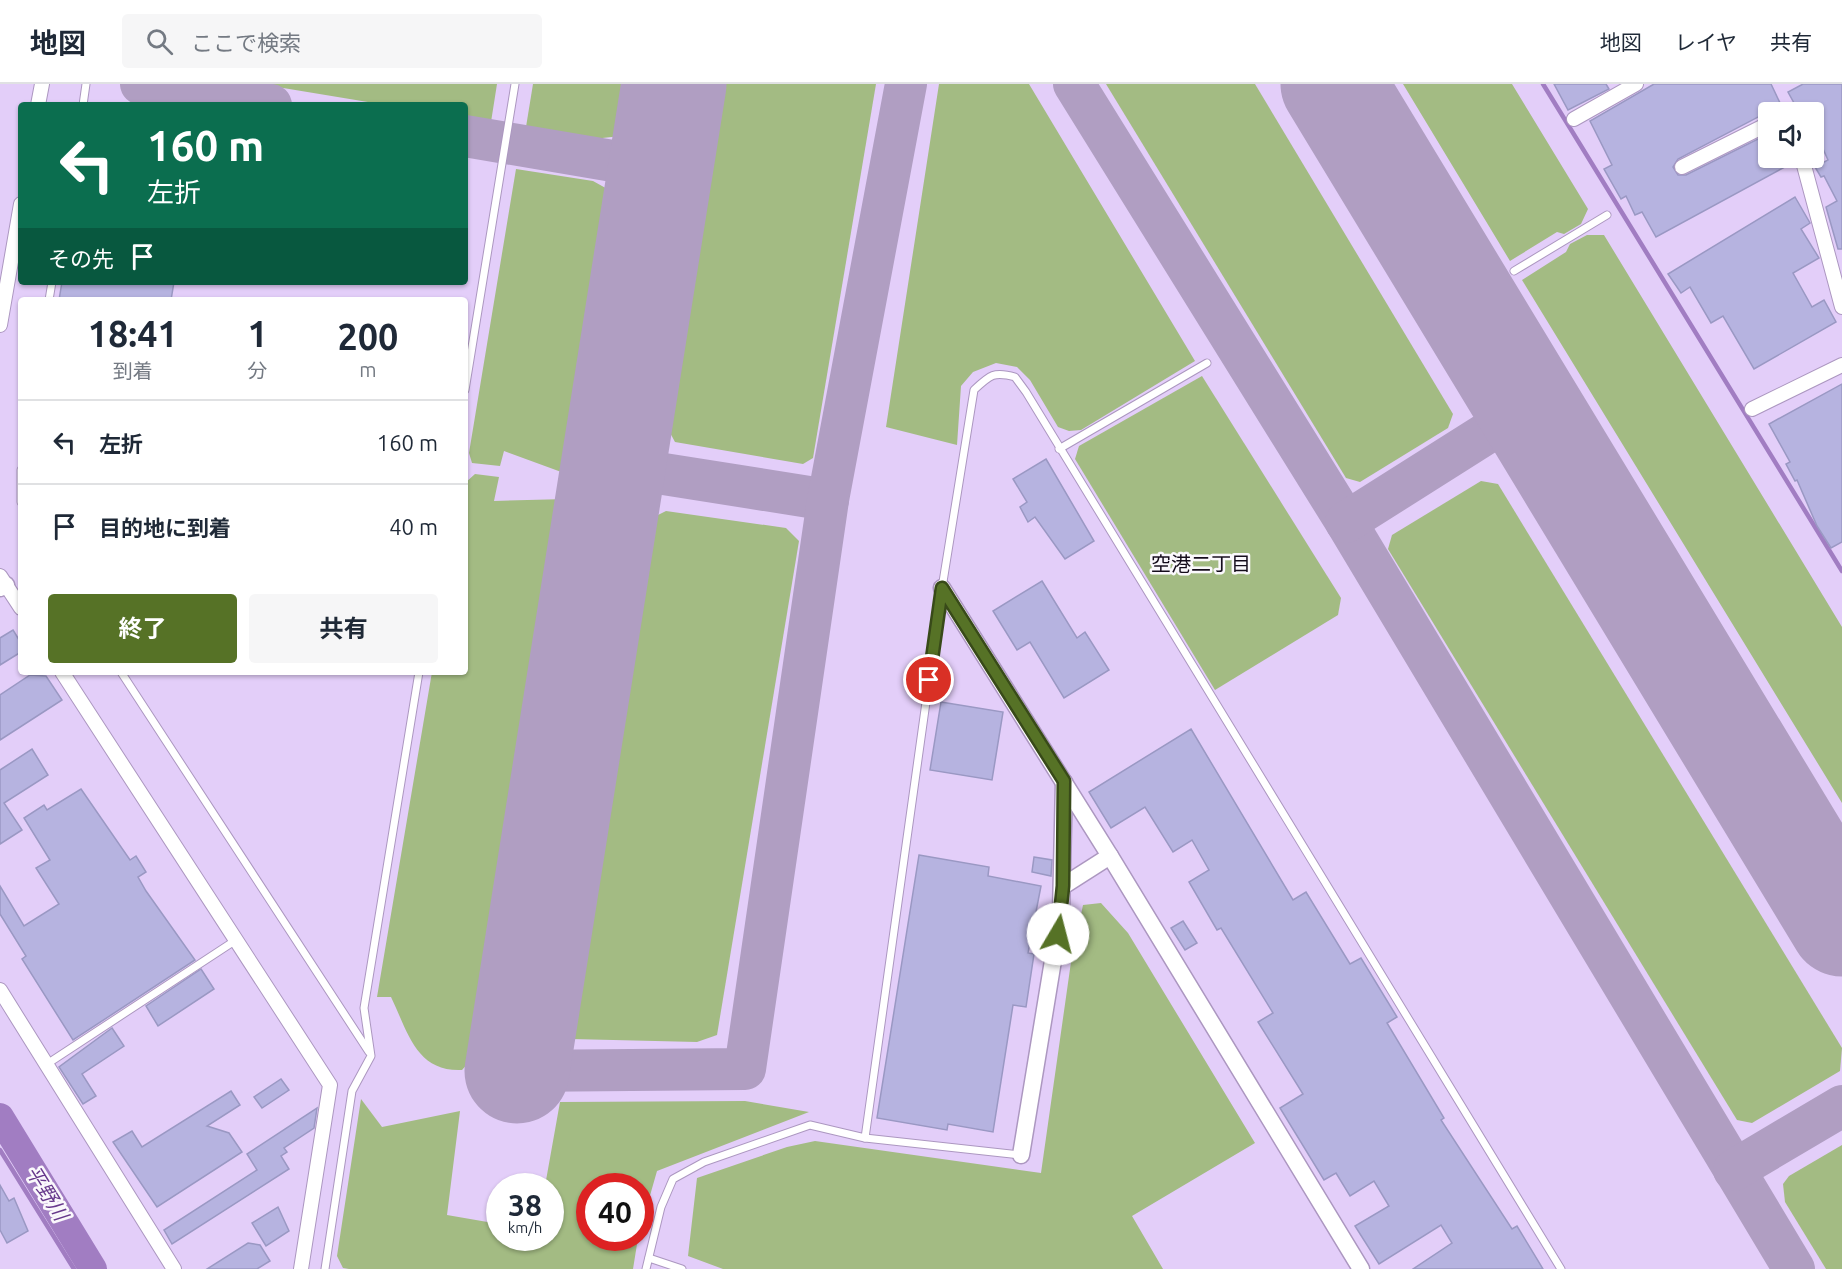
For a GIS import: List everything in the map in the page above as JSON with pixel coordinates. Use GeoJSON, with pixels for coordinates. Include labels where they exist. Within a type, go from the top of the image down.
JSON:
{"type":"FeatureCollection","features":[{"type":"Feature","properties":{"kind":"street"},"geometry":{"type":"LineString","coordinates":[[39,102],[42,84]]}},
{"type":"Feature","properties":{"kind":"street"},"geometry":{"type":"LineString","coordinates":[[1574,119],[1627,86]]}},
{"type":"Feature","properties":{"kind":"street"},"geometry":{"type":"LineString","coordinates":[[1682,167],[1758,129]]}},
{"type":"Feature","properties":{"kind":"street"},"geometry":{"type":"LineString","coordinates":[[1805,168],[1842,307]]}},
{"type":"Feature","properties":{"kind":"street"},"geometry":{"type":"LineString","coordinates":[[0,325],[18,221]]}},
{"type":"Feature","properties":{"kind":"street"},"geometry":{"type":"LineString","coordinates":[[1752,409],[1842,365]]}},
{"type":"Feature","properties":{"kind":"street"},"geometry":{"type":"LineString","coordinates":[[2,583],[18,604]]}},
{"type":"Feature","properties":{"kind":"street"},"geometry":{"type":"LineString","coordinates":[[942,588],[1064,781],[1361,1269]]}},
{"type":"Feature","properties":{"kind":"street"},"geometry":{"type":"LineString","coordinates":[[64,675],[330,1085],[301,1269]]}},
{"type":"Feature","properties":{"kind":"street"},"geometry":{"type":"LineString","coordinates":[[1021,1155],[1063,886],[1064,781]]}},
{"type":"Feature","properties":{"kind":"street"},"geometry":{"type":"LineString","coordinates":[[1063,886],[1110,856]]}},
{"type":"Feature","properties":{"kind":"street"},"geometry":{"type":"LineString","coordinates":[[0,990],[174,1269]]}},
{"type":"Feature","properties":{"kind":"lane"},"geometry":{"type":"LineString","coordinates":[[83,102],[86,84]]}},
{"type":"Feature","properties":{"kind":"lane"},"geometry":{"type":"LineString","coordinates":[[468,372],[515,84]]}},
{"type":"Feature","properties":{"kind":"lane"},"geometry":{"type":"LineString","coordinates":[[1514,271],[1607,215]]}},
{"type":"Feature","properties":{"kind":"lane"},"geometry":{"type":"LineString","coordinates":[[1059,449],[1207,363]]}},
{"type":"Feature","properties":{"kind":"lane"},"geometry":{"type":"LineString","coordinates":[[865,1138],[942,588],[974,390],[987,377],[999,373],[1016,377],[1561,1269]]}},
{"type":"Feature","properties":{"kind":"lane"},"geometry":{"type":"LineString","coordinates":[[123,675],[371,1056]]}},
{"type":"Feature","properties":{"kind":"lane"},"geometry":{"type":"LineString","coordinates":[[325,1269],[352,1091],[371,1056],[364,1008],[419,675]]}},
{"type":"Feature","properties":{"kind":"lane"},"geometry":{"type":"LineString","coordinates":[[47,1064],[236,940]]}},
{"type":"Feature","properties":{"kind":"lane"},"geometry":{"type":"LineString","coordinates":[[646,1269],[661,1207],[673,1179],[704,1162],[810,1125],[865,1138],[1021,1155]]}},
{"type":"Feature","properties":{"kind":"lane"},"geometry":{"type":"LineString","coordinates":[[649,1258],[682,1269]]}},
{"type":"Feature","properties":{"kind":"green space"},"geometry":{"type":"Polygon","coordinates":[[[259,84],[497,84],[491,122],[468,118],[468,102],[368,102],[259,84]]]}},
{"type":"Feature","properties":{"kind":"green space"},"geometry":{"type":"Polygon","coordinates":[[[533,84],[633,84],[621,136],[593,139],[526,127],[533,84]]]}},
{"type":"Feature","properties":{"kind":"green space"},"geometry":{"type":"Polygon","coordinates":[[[724,84],[876,84],[813,458],[803,464],[675,442],[668,429],[724,84]]]}},
{"type":"Feature","properties":{"kind":"green space"},"geometry":{"type":"Polygon","coordinates":[[[939,84],[1029,84],[1195,361],[1081,430],[1069,431],[1058,427],[1030,380],[1017,367],[996,363],[973,372],[961,386],[957,445],[886,427],[939,84]]]}},
{"type":"Feature","properties":{"kind":"green space"},"geometry":{"type":"Polygon","coordinates":[[[1106,84],[1255,84],[1453,414],[1448,428],[1360,482],[1346,478],[1106,84]]]}},
{"type":"Feature","properties":{"kind":"green space"},"geometry":{"type":"Polygon","coordinates":[[[1403,84],[1512,84],[1588,209],[1581,224],[1564,234],[1557,232],[1510,261],[1403,84]]]}},
{"type":"Feature","properties":{"kind":"green space"},"geometry":{"type":"Polygon","coordinates":[[[516,169],[593,181],[611,191],[612,203],[564,473],[504,451],[500,466],[472,463],[469,453],[516,169]]]}},
{"type":"Feature","properties":{"kind":"green space"},"geometry":{"type":"Polygon","coordinates":[[[1587,235],[1604,235],[1842,627],[1842,803],[1522,280],[1566,252],[1570,244],[1587,235]]]}},
{"type":"Feature","properties":{"kind":"green space"},"geometry":{"type":"Polygon","coordinates":[[[1202,376],[1341,598],[1338,615],[1215,690],[1075,459],[1079,446],[1202,376]]]}},
{"type":"Feature","properties":{"kind":"green space"},"geometry":{"type":"Polygon","coordinates":[[[475,474],[499,477],[494,501],[567,499],[470,1061],[462,1070],[446,1069],[424,1057],[409,1036],[391,997],[377,997],[431,675],[468,675],[468,480],[475,474]]]}},
{"type":"Feature","properties":{"kind":"green space"},"geometry":{"type":"Polygon","coordinates":[[[1481,481],[1498,484],[1842,1048],[1840,1071],[1752,1123],[1737,1120],[1388,549],[1392,535],[1481,481]]]}},
{"type":"Feature","properties":{"kind":"green space"},"geometry":{"type":"Polygon","coordinates":[[[666,511],[786,528],[799,541],[717,1035],[697,1042],[571,1039],[654,517],[666,511]]]}},
{"type":"Feature","properties":{"kind":"green space"},"geometry":{"type":"Polygon","coordinates":[[[1101,903],[1128,933],[1255,1143],[1132,1216],[1163,1269],[723,1269],[688,1256],[697,1178],[787,1147],[815,1141],[1041,1173],[1071,962],[1083,905],[1101,903]]]}},
{"type":"Feature","properties":{"kind":"green space"},"geometry":{"type":"Polygon","coordinates":[[[361,1099],[382,1127],[460,1111],[447,1215],[486,1222],[486,1251],[564,1251],[564,1173],[547,1173],[560,1102],[745,1101],[809,1112],[657,1171],[654,1182],[654,1173],[576,1173],[576,1251],[636,1251],[633,1269],[349,1269],[343,1268],[337,1256],[361,1099]]]}},
{"type":"Feature","properties":{"kind":"green space"},"geometry":{"type":"Polygon","coordinates":[[[1842,1145],[1842,1269],[1826,1269],[1785,1202],[1783,1184],[1789,1176],[1842,1145]]]}},
{"type":"Feature","properties":{"kind":"building"},"geometry":{"type":"Polygon","coordinates":[[[1554,84],[1606,84],[1609,89],[1568,110],[1554,84]]]}},
{"type":"Feature","properties":{"kind":"building"},"geometry":{"type":"Polygon","coordinates":[[[1654,84],[1771,84],[1780,102],[1758,102],[1758,117],[1678,159],[1673,167],[1678,175],[1686,175],[1758,139],[1758,168],[1783,168],[1656,237],[1642,212],[1635,215],[1626,196],[1621,199],[1604,169],[1612,165],[1590,121],[1654,84]]]}},
{"type":"Feature","properties":{"kind":"building"},"geometry":{"type":"Polygon","coordinates":[[[1803,84],[1842,84],[1842,249],[1838,249],[1826,207],[1837,201],[1824,176],[1821,177],[1816,168],[1824,168],[1824,162],[1828,160],[1824,151],[1824,102],[1794,102],[1788,92],[1803,84]]]}},
{"type":"Feature","properties":{"kind":"building"},"geometry":{"type":"Polygon","coordinates":[[[1795,197],[1810,223],[1801,229],[1819,258],[1793,273],[1812,307],[1824,300],[1836,322],[1754,369],[1723,316],[1711,323],[1690,287],[1681,293],[1668,274],[1795,197]]]}},
{"type":"Feature","properties":{"kind":"building"},"geometry":{"type":"Polygon","coordinates":[[[62,285],[174,285],[172,297],[60,297],[62,285]]]}},
{"type":"Feature","properties":{"kind":"building"},"geometry":{"type":"Polygon","coordinates":[[[1842,384],[1842,542],[1831,548],[1817,526],[1797,480],[1795,481],[1786,464],[1790,462],[1769,424],[1842,384]]]}},
{"type":"Feature","properties":{"kind":"building"},"geometry":{"type":"Polygon","coordinates":[[[1046,459],[1094,541],[1065,559],[1035,517],[1028,522],[1020,507],[1027,502],[1013,479],[1046,459]]]}},
{"type":"Feature","properties":{"kind":"building"},"geometry":{"type":"Polygon","coordinates":[[[1042,581],[1077,638],[1085,632],[1109,670],[1064,698],[1030,642],[1017,650],[993,611],[1042,581]]]}},
{"type":"Feature","properties":{"kind":"building"},"geometry":{"type":"Polygon","coordinates":[[[13,630],[18,638],[18,654],[0,665],[0,638],[13,630]]]}},
{"type":"Feature","properties":{"kind":"building"},"geometry":{"type":"Polygon","coordinates":[[[30,675],[46,676],[62,700],[0,740],[0,695],[30,675]]]}},
{"type":"Feature","properties":{"kind":"building"},"geometry":{"type":"Polygon","coordinates":[[[941,702],[1003,712],[992,780],[930,770],[941,702]]]}},
{"type":"Feature","properties":{"kind":"building"},"geometry":{"type":"Polygon","coordinates":[[[1191,729],[1293,900],[1306,892],[1350,964],[1361,958],[1397,1017],[1387,1023],[1444,1118],[1441,1120],[1512,1229],[1517,1226],[1543,1269],[1413,1269],[1452,1243],[1441,1225],[1379,1264],[1355,1226],[1389,1206],[1374,1181],[1350,1196],[1336,1173],[1324,1180],[1280,1108],[1303,1094],[1258,1022],[1273,1013],[1221,928],[1217,930],[1189,882],[1209,870],[1192,840],[1173,852],[1145,807],[1111,828],[1089,792],[1191,729]]]}},
{"type":"Feature","properties":{"kind":"building"},"geometry":{"type":"Polygon","coordinates":[[[32,749],[48,775],[4,803],[22,830],[0,844],[0,770],[32,749]]]}},
{"type":"Feature","properties":{"kind":"building"},"geometry":{"type":"Polygon","coordinates":[[[81,789],[130,860],[136,856],[146,872],[138,877],[195,960],[73,1040],[22,959],[26,956],[0,914],[0,886],[24,926],[59,904],[36,868],[50,860],[24,818],[44,805],[47,810],[81,789]]]}},
{"type":"Feature","properties":{"kind":"building"},"geometry":{"type":"Polygon","coordinates":[[[919,855],[989,867],[988,876],[1041,886],[1028,953],[1034,954],[1026,1007],[1013,1005],[993,1132],[948,1124],[947,1130],[877,1118],[919,855]]]}},
{"type":"Feature","properties":{"kind":"building"},"geometry":{"type":"Polygon","coordinates":[[[1034,857],[1052,860],[1051,876],[1032,872],[1034,857]]]}},
{"type":"Feature","properties":{"kind":"building"},"geometry":{"type":"Polygon","coordinates":[[[1183,921],[1197,943],[1185,950],[1171,928],[1183,921]]]}},
{"type":"Feature","properties":{"kind":"building"},"geometry":{"type":"Polygon","coordinates":[[[201,969],[214,989],[158,1026],[146,1006],[201,969]]]}},
{"type":"Feature","properties":{"kind":"building"},"geometry":{"type":"Polygon","coordinates":[[[112,1028],[124,1046],[82,1074],[96,1096],[83,1104],[59,1067],[112,1028]]]}},
{"type":"Feature","properties":{"kind":"building"},"geometry":{"type":"Polygon","coordinates":[[[281,1079],[289,1090],[262,1108],[254,1097],[281,1079]]]}},
{"type":"Feature","properties":{"kind":"building"},"geometry":{"type":"Polygon","coordinates":[[[231,1091],[240,1105],[207,1126],[229,1133],[242,1152],[157,1207],[113,1142],[132,1131],[142,1147],[231,1091]]]}},
{"type":"Feature","properties":{"kind":"building"},"geometry":{"type":"Polygon","coordinates":[[[317,1108],[314,1128],[284,1148],[287,1152],[281,1156],[289,1169],[172,1244],[164,1230],[257,1170],[247,1154],[317,1108]]]}},
{"type":"Feature","properties":{"kind":"building"},"geometry":{"type":"Polygon","coordinates":[[[0,1185],[9,1201],[14,1198],[28,1231],[7,1243],[0,1230],[0,1185]]]}},
{"type":"Feature","properties":{"kind":"building"},"geometry":{"type":"Polygon","coordinates":[[[278,1207],[289,1231],[266,1246],[252,1223],[278,1207]]]}},
{"type":"Feature","properties":{"kind":"building"},"geometry":{"type":"Polygon","coordinates":[[[248,1243],[260,1245],[270,1261],[257,1269],[207,1269],[248,1243]]]}},
{"type":"Feature","properties":{"kind":"waterway"},"geometry":{"type":"LineString","coordinates":[[1543,84],[1842,571]]}},
{"type":"Feature","properties":{"kind":"waterway","name":"平野川"},"geometry":{"type":"LineString","coordinates":[[0,1117],[93,1269]]}},
{"type":"Feature","properties":{"kind":"waterway"},"geometry":{"type":"LineString","coordinates":[[0,1150],[74,1269]]}},
{"type":"Feature","properties":{"kind":"taxiway"},"geometry":{"type":"LineString","coordinates":[[141,84],[252,102]]}},
{"type":"Feature","properties":{"kind":"taxiway"},"geometry":{"type":"LineString","coordinates":[[517,1071],[745,1069],[828,500],[906,84]]}},
{"type":"Feature","properties":{"kind":"taxiway"},"geometry":{"type":"LineString","coordinates":[[1074,84],[1346,522],[1794,1269]]}},
{"type":"Feature","properties":{"kind":"taxiway"},"geometry":{"type":"LineString","coordinates":[[468,137],[660,169]]}},
{"type":"Feature","properties":{"kind":"taxiway"},"geometry":{"type":"LineString","coordinates":[[1346,522],[1528,407]]}},
{"type":"Feature","properties":{"kind":"taxiway"},"geometry":{"type":"LineString","coordinates":[[613,466],[828,500]]}},
{"type":"Feature","properties":{"kind":"taxiway"},"geometry":{"type":"LineString","coordinates":[[1734,1170],[1842,1106]]}},
{"type":"Feature","properties":{"kind":"runway"},"geometry":{"type":"LineString","coordinates":[[517,1071],[674,84]]}},
{"type":"Feature","properties":{"kind":"runway"},"geometry":{"type":"LineString","coordinates":[[1333,84],[1842,924]]}},
{"type":"Feature","properties":{"kind":"district","name":"空港二丁目"},"geometry":{"type":"Point","coordinates":[1201,564]}},
{"type":"Feature","properties":{"kind":"route"},"geometry":{"type":"LineString","coordinates":[[929,680],[942,588],[1064,781],[1063,886],[1058,934]]}}]}
